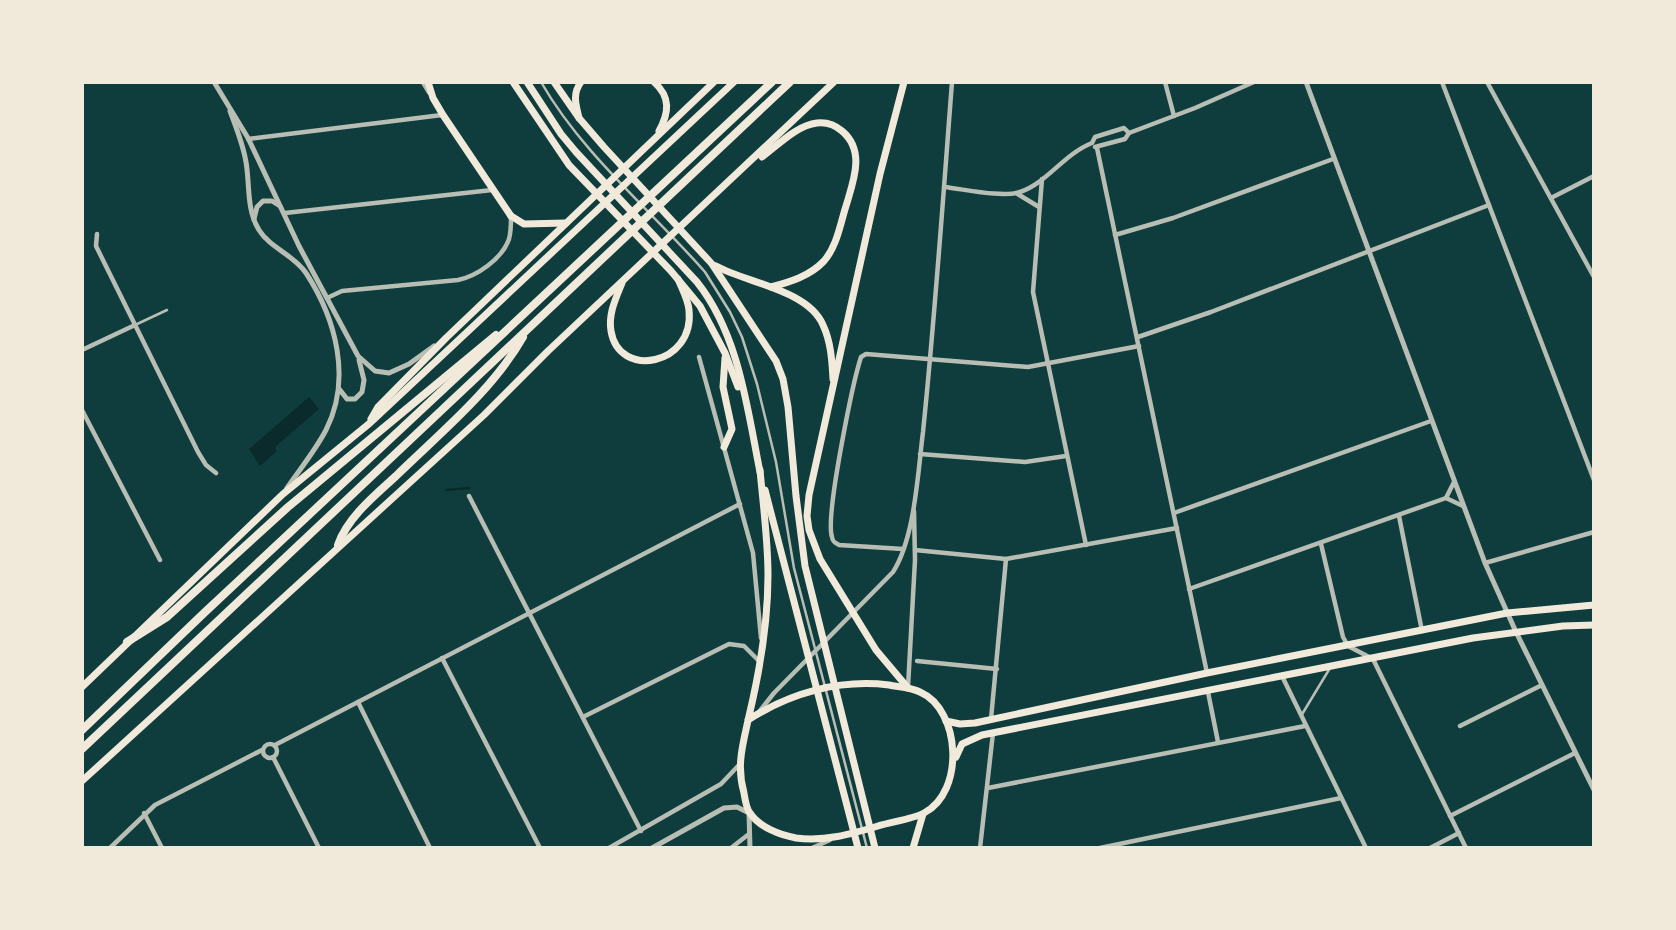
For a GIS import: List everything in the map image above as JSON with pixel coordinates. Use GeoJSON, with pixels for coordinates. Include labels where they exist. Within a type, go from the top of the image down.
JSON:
{"type":"FeatureCollection","features":[{"type":"Feature","properties":{"kind":"highway"},"geometry":{"type":"LineString","coordinates":[[82,730],[772,82]]}},
{"type":"Feature","properties":{"kind":"highway"},"geometry":{"type":"LineString","coordinates":[[82,749],[790,82]]}},
{"type":"Feature","properties":{"kind":"highway"},"geometry":{"type":"LineString","coordinates":[[127,642],[167,617],[288,507],[478,348],[529,310]]}},
{"type":"Feature","properties":{"kind":"highway"},"geometry":{"type":"LineString","coordinates":[[338,545],[345,528],[483,391],[514,353],[527,330]]}},
{"type":"Feature","properties":{"kind":"main road"},"geometry":{"type":"LineString","coordinates":[[428,82],[443,115],[511,216],[531,225],[567,223]]}},
{"type":"Feature","properties":{"kind":"main road"},"geometry":{"type":"LineString","coordinates":[[513,82],[559,152],[671,271],[709,320],[751,420]]}},
{"type":"Feature","properties":{"kind":"main road"},"geometry":{"type":"LineString","coordinates":[[525,82],[538,120]]}},
{"type":"Feature","properties":{"kind":"main road"},"geometry":{"type":"LineString","coordinates":[[525,82],[561,134],[704,292],[724,326],[736,362],[760,470],[768,575],[760,663],[738,766],[749,813],[768,828],[785,836],[806,839],[839,837],[923,814],[936,803],[944,791],[962,744],[982,735],[1473,638],[1594,625]]}},
{"type":"Feature","properties":{"kind":"main road"},"geometry":{"type":"LineString","coordinates":[[554,82],[579,118],[712,264],[771,351],[783,379],[791,425],[796,496],[806,566],[875,848]]}},
{"type":"Feature","properties":{"kind":"main road"},"geometry":{"type":"LineString","coordinates":[[579,118],[575,99],[581,82]]}},
{"type":"Feature","properties":{"kind":"main road"},"geometry":{"type":"LineString","coordinates":[[654,82],[664,92],[668,101],[667,114],[654,139]]}},
{"type":"Feature","properties":{"kind":"main road"},"geometry":{"type":"LineString","coordinates":[[370,423],[378,407],[446,338],[715,82]]}},
{"type":"Feature","properties":{"kind":"main road"},"geometry":{"type":"LineString","coordinates":[[82,687],[283,495],[370,423],[734,82]]}},
{"type":"Feature","properties":{"kind":"main road"},"geometry":{"type":"LineString","coordinates":[[82,781],[338,545],[484,415],[834,82]]}},
{"type":"Feature","properties":{"kind":"main road"},"geometry":{"type":"LineString","coordinates":[[904,82],[880,174],[807,509],[811,537],[830,577],[876,650],[908,688]]}},
{"type":"Feature","properties":{"kind":"main road"},"geometry":{"type":"LineString","coordinates":[[741,171],[813,124],[824,123],[839,128],[850,140],[855,151],[855,172],[833,249],[813,271],[771,287]]}},
{"type":"Feature","properties":{"kind":"main road"},"geometry":{"type":"LineString","coordinates":[[712,264],[736,276],[771,287],[805,304],[819,317],[830,346],[834,386]]}},
{"type":"Feature","properties":{"kind":"main road"},"geometry":{"type":"LineString","coordinates":[[623,280],[611,314],[612,337],[623,352],[648,361],[666,357],[685,339],[689,309],[678,279]]}},
{"type":"Feature","properties":{"kind":"main road"},"geometry":{"type":"LineString","coordinates":[[724,447],[732,429],[723,387],[725,353]]}},
{"type":"Feature","properties":{"kind":"main road"},"geometry":{"type":"LineString","coordinates":[[760,470],[790,569],[858,848]]}},
{"type":"Feature","properties":{"kind":"main road"},"geometry":{"type":"LineString","coordinates":[[946,720],[967,724],[1507,613],[1594,605]]}},
{"type":"Feature","properties":{"kind":"main road"},"geometry":{"type":"LineString","coordinates":[[748,720],[792,697],[843,685],[876,684],[908,688],[930,698],[946,720],[953,764]]}},
{"type":"Feature","properties":{"kind":"main road"},"geometry":{"type":"LineString","coordinates":[[914,848],[923,814]]}},
{"type":"Feature","properties":{"kind":"street"},"geometry":{"type":"LineString","coordinates":[[214,82],[248,139],[358,356],[363,375],[362,392],[355,399],[347,399],[339,387],[335,334],[319,298],[300,265],[264,236],[254,220],[245,153],[230,111]]}},
{"type":"Feature","properties":{"kind":"street"},"geometry":{"type":"LineString","coordinates":[[423,82],[433,97]]}},
{"type":"Feature","properties":{"kind":"street"},"geometry":{"type":"LineString","coordinates":[[756,715],[774,693],[893,572],[903,549],[914,506],[930,360],[951,82]]}},
{"type":"Feature","properties":{"kind":"street"},"geometry":{"type":"LineString","coordinates":[[1164,82],[1174,116]]}},
{"type":"Feature","properties":{"kind":"street"},"geometry":{"type":"LineString","coordinates":[[944,187],[1016,193],[1025,190],[1073,152],[1125,139],[1129,132],[1254,82]]}},
{"type":"Feature","properties":{"kind":"street"},"geometry":{"type":"LineString","coordinates":[[1306,82],[1485,563],[1594,790]]}},
{"type":"Feature","properties":{"kind":"street"},"geometry":{"type":"LineString","coordinates":[[1442,82],[1594,480]]}},
{"type":"Feature","properties":{"kind":"street"},"geometry":{"type":"LineString","coordinates":[[1487,82],[1594,278]]}},
{"type":"Feature","properties":{"kind":"street"},"geometry":{"type":"LineString","coordinates":[[248,139],[443,115]]}},
{"type":"Feature","properties":{"kind":"street"},"geometry":{"type":"LineString","coordinates":[[1129,132],[1124,128],[1095,137],[1094,145],[1138,337],[1207,673]]}},
{"type":"Feature","properties":{"kind":"street"},"geometry":{"type":"LineString","coordinates":[[1115,235],[1173,218],[1334,159]]}},
{"type":"Feature","properties":{"kind":"street"},"geometry":{"type":"LineString","coordinates":[[1551,198],[1594,176]]}},
{"type":"Feature","properties":{"kind":"street"},"geometry":{"type":"LineString","coordinates":[[1042,178],[1033,292],[1046,365],[1086,545]]}},
{"type":"Feature","properties":{"kind":"street"},"geometry":{"type":"LineString","coordinates":[[285,214],[494,190]]}},
{"type":"Feature","properties":{"kind":"street"},"geometry":{"type":"LineString","coordinates":[[1016,193],[1039,207]]}},
{"type":"Feature","properties":{"kind":"street"},"geometry":{"type":"LineString","coordinates":[[254,220],[257,207],[263,201],[272,201],[280,206]]}},
{"type":"Feature","properties":{"kind":"street"},"geometry":{"type":"LineString","coordinates":[[1138,337],[1368,253],[1489,205]]}},
{"type":"Feature","properties":{"kind":"street"},"geometry":{"type":"LineString","coordinates":[[327,298],[342,290],[458,280],[474,275],[507,244],[511,216]]}},
{"type":"Feature","properties":{"kind":"street"},"geometry":{"type":"LineString","coordinates":[[97,234],[96,246],[202,460],[216,473]]}},
{"type":"Feature","properties":{"kind":"street"},"geometry":{"type":"LineString","coordinates":[[82,350],[135,325]]}},
{"type":"Feature","properties":{"kind":"street"},"geometry":{"type":"LineString","coordinates":[[358,356],[374,371],[389,373],[409,364],[446,338]]}},
{"type":"Feature","properties":{"kind":"street"},"geometry":{"type":"LineString","coordinates":[[903,549],[836,544],[831,535],[833,497],[860,359],[866,354],[1005,367],[1046,365],[1139,346]]}},
{"type":"Feature","properties":{"kind":"street"},"geometry":{"type":"LineString","coordinates":[[699,357],[756,567],[762,643]]}},
{"type":"Feature","properties":{"kind":"street"},"geometry":{"type":"LineString","coordinates":[[283,495],[327,429],[339,387]]}},
{"type":"Feature","properties":{"kind":"street"},"geometry":{"type":"LineString","coordinates":[[82,410],[160,560]]}},
{"type":"Feature","properties":{"kind":"street"},"geometry":{"type":"LineString","coordinates":[[1174,513],[1431,421]]}},
{"type":"Feature","properties":{"kind":"street"},"geometry":{"type":"LineString","coordinates":[[920,454],[1024,461],[1066,456]]}},
{"type":"Feature","properties":{"kind":"street"},"geometry":{"type":"LineString","coordinates":[[1189,589],[1446,498],[1454,482]]}},
{"type":"Feature","properties":{"kind":"street"},"geometry":{"type":"LineString","coordinates":[[468,496],[641,831]]}},
{"type":"Feature","properties":{"kind":"street"},"geometry":{"type":"LineString","coordinates":[[1446,498],[1463,506]]}},
{"type":"Feature","properties":{"kind":"street"},"geometry":{"type":"LineString","coordinates":[[110,848],[144,813],[166,798],[262,750],[265,744],[275,745],[740,504]]}},
{"type":"Feature","properties":{"kind":"street"},"geometry":{"type":"LineString","coordinates":[[908,688],[915,550],[914,506]]}},
{"type":"Feature","properties":{"kind":"street"},"geometry":{"type":"LineString","coordinates":[[1399,516],[1422,631]]}},
{"type":"Feature","properties":{"kind":"street"},"geometry":{"type":"LineString","coordinates":[[915,550],[1006,559],[1177,528]]}},
{"type":"Feature","properties":{"kind":"street"},"geometry":{"type":"LineString","coordinates":[[1485,563],[1594,532]]}},
{"type":"Feature","properties":{"kind":"street"},"geometry":{"type":"LineString","coordinates":[[1321,544],[1343,637],[1348,646],[1373,659],[1466,848]]}},
{"type":"Feature","properties":{"kind":"street"},"geometry":{"type":"LineString","coordinates":[[991,719],[1006,559]]}},
{"type":"Feature","properties":{"kind":"street"},"geometry":{"type":"LineString","coordinates":[[583,717],[729,644],[744,646],[760,663]]}},
{"type":"Feature","properties":{"kind":"street"},"geometry":{"type":"LineString","coordinates":[[442,658],[540,848]]}},
{"type":"Feature","properties":{"kind":"street"},"geometry":{"type":"LineString","coordinates":[[917,661],[997,669]]}},
{"type":"Feature","properties":{"kind":"street"},"geometry":{"type":"LineString","coordinates":[[1282,676],[1366,848]]}},
{"type":"Feature","properties":{"kind":"street"},"geometry":{"type":"LineString","coordinates":[[1460,726],[1542,685]]}},
{"type":"Feature","properties":{"kind":"street"},"geometry":{"type":"LineString","coordinates":[[1208,692],[1218,742]]}},
{"type":"Feature","properties":{"kind":"street"},"geometry":{"type":"LineString","coordinates":[[358,702],[430,848]]}},
{"type":"Feature","properties":{"kind":"street"},"geometry":{"type":"LineString","coordinates":[[988,788],[1305,726]]}},
{"type":"Feature","properties":{"kind":"street"},"geometry":{"type":"LineString","coordinates":[[981,848],[993,733]]}},
{"type":"Feature","properties":{"kind":"street"},"geometry":{"type":"LineString","coordinates":[[273,758],[278,750],[275,745]]}},
{"type":"Feature","properties":{"kind":"street"},"geometry":{"type":"LineString","coordinates":[[262,750],[265,756],[273,758],[318,847]]}},
{"type":"Feature","properties":{"kind":"street"},"geometry":{"type":"LineString","coordinates":[[1450,816],[1575,753]]}},
{"type":"Feature","properties":{"kind":"street"},"geometry":{"type":"LineString","coordinates":[[609,848],[722,784],[738,766]]}},
{"type":"Feature","properties":{"kind":"street"},"geometry":{"type":"LineString","coordinates":[[1100,848],[1341,799]]}},
{"type":"Feature","properties":{"kind":"street"},"geometry":{"type":"LineString","coordinates":[[652,848],[732,806],[749,813],[750,848]]}},
{"type":"Feature","properties":{"kind":"street"},"geometry":{"type":"LineString","coordinates":[[144,813],[162,848]]}},
{"type":"Feature","properties":{"kind":"street"},"geometry":{"type":"LineString","coordinates":[[1430,848],[1459,833]]}},
{"type":"Feature","properties":{"kind":"street"},"geometry":{"type":"LineString","coordinates":[[731,848],[750,834]]}},
{"type":"Feature","properties":{"kind":"street"},"geometry":{"type":"LineString","coordinates":[[812,848],[839,837]]}},
{"type":"Feature","properties":{"kind":"lane"},"geometry":{"type":"LineString","coordinates":[[541,82],[561,115],[602,164],[689,254],[718,290],[734,320],[750,359],[776,462],[790,569],[867,848]]}},
{"type":"Feature","properties":{"kind":"lane"},"geometry":{"type":"LineString","coordinates":[[135,325],[167,310]]}},
{"type":"Feature","properties":{"kind":"lane"},"geometry":{"type":"LineString","coordinates":[[1301,716],[1330,667]]}},
{"type":"Feature","properties":{"kind":"water"},"geometry":{"type":"Polygon","coordinates":[[[309,397],[319,409],[275,447],[277,451],[260,466],[249,449],[309,397]]]}},
{"type":"Feature","properties":{"kind":"waterway"},"geometry":{"type":"LineString","coordinates":[[446,490],[469,488]]}}]}
